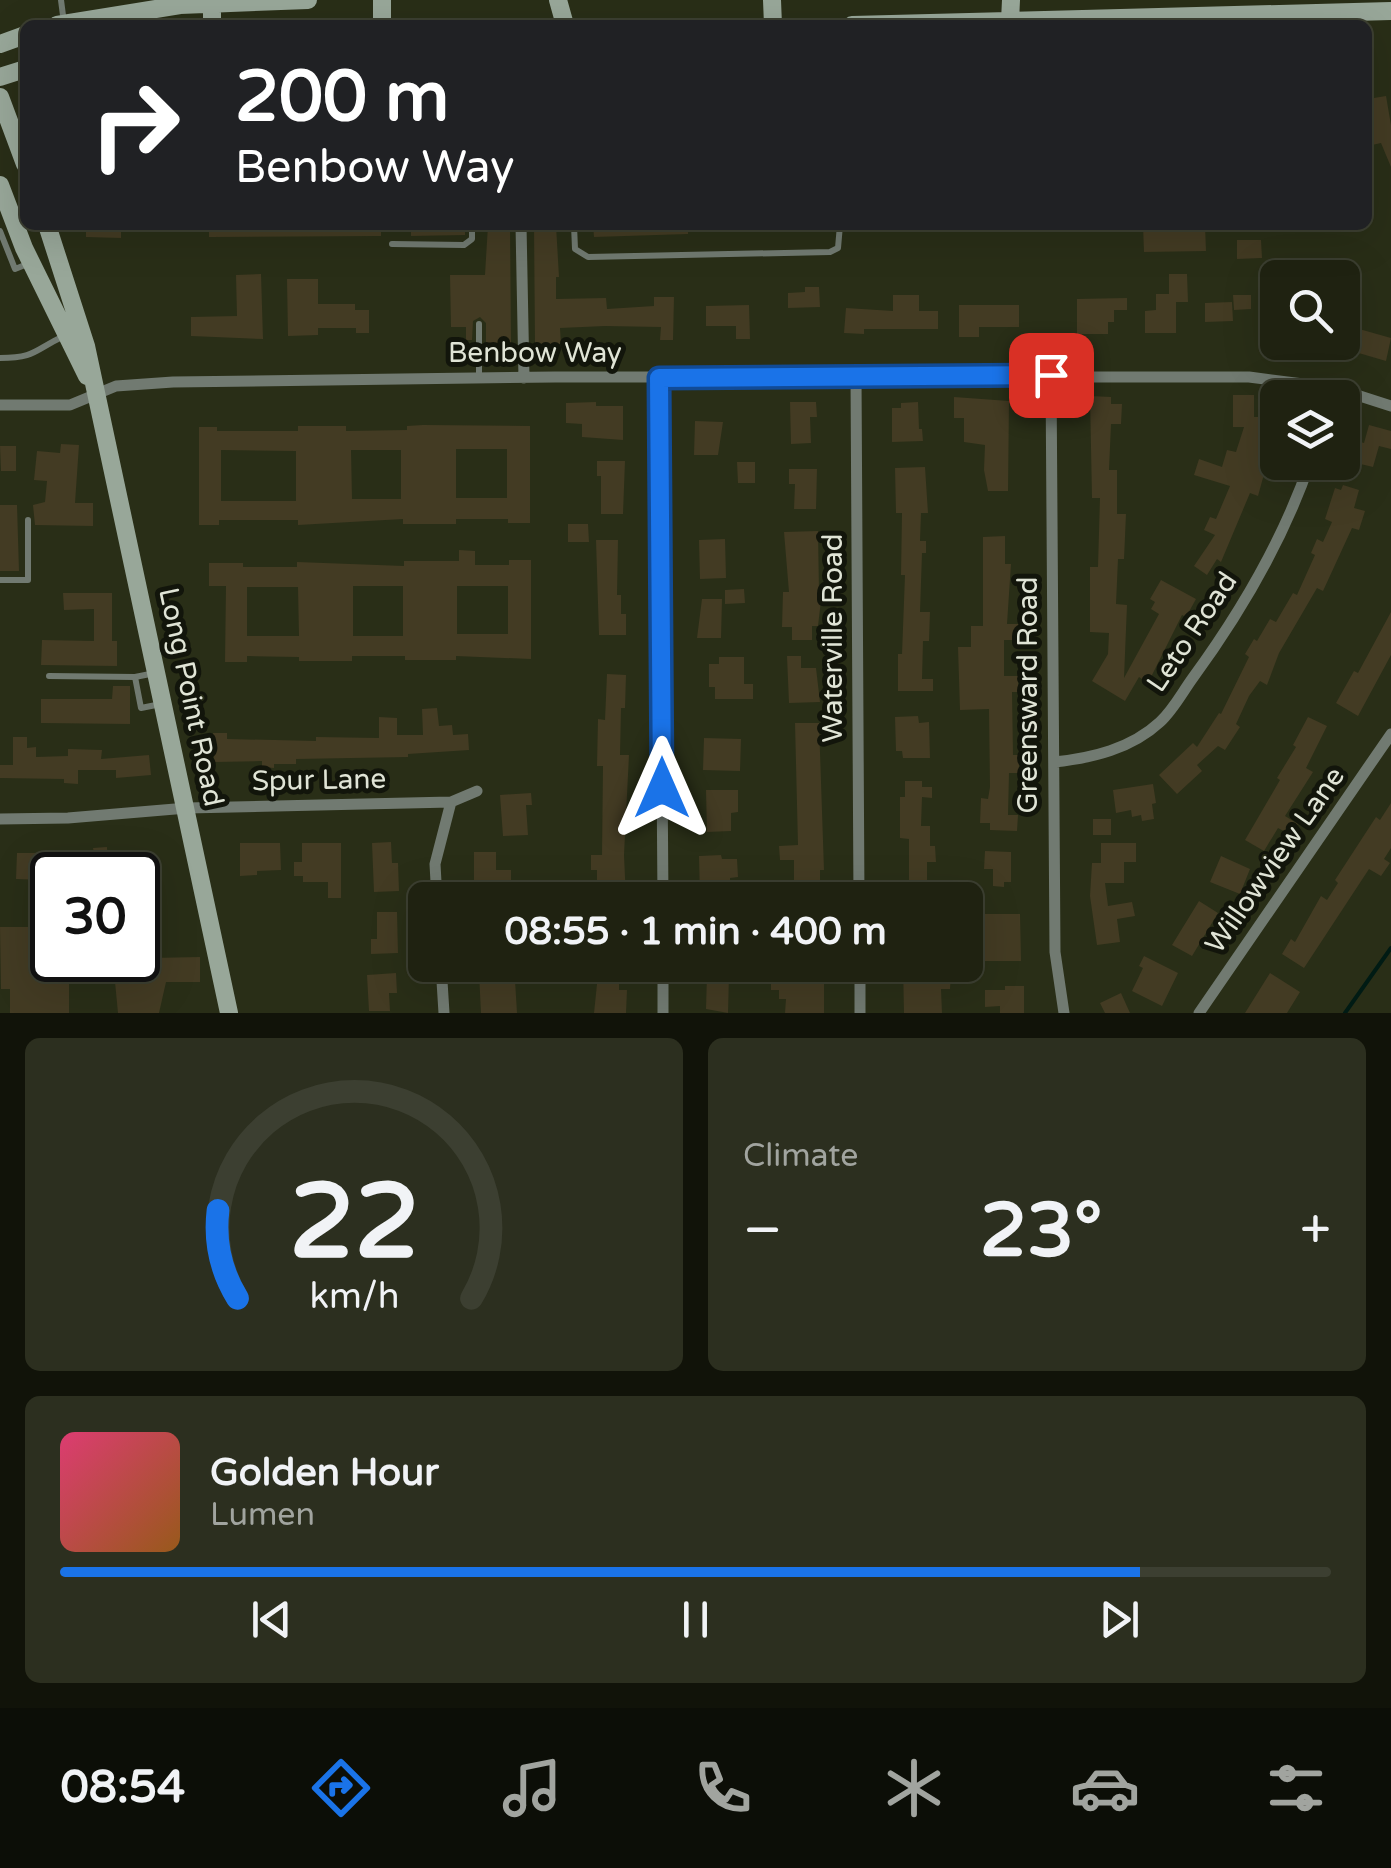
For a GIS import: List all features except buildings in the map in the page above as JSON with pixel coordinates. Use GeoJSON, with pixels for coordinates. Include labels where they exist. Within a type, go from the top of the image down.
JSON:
{"type":"FeatureCollection","features":[{"type":"Feature","properties":{"kind":"main road"},"geometry":{"type":"LineString","coordinates":[[73,20],[116,7],[308,0]]}},
{"type":"Feature","properties":{"kind":"main road"},"geometry":{"type":"LineString","coordinates":[[1054,20],[1231,8],[1391,11]]}},
{"type":"Feature","properties":{"kind":"main road"},"geometry":{"type":"LineString","coordinates":[[0,97],[20,149]]}},
{"type":"Feature","properties":{"kind":"main road","name":"Long Point Road"},"geometry":{"type":"LineString","coordinates":[[0,185],[4,222],[31,263],[96,394]]}},
{"type":"Feature","properties":{"kind":"main road","name":"Long Point Road"},"geometry":{"type":"LineString","coordinates":[[50,230],[86,346],[229,1013]]}},
{"type":"Feature","properties":{"kind":"street"},"geometry":{"type":"LineString","coordinates":[[521,230],[524,378]]}},
{"type":"Feature","properties":{"kind":"street","name":"Benbow Way"},"geometry":{"type":"LineString","coordinates":[[0,405],[70,405],[116,386],[173,382],[1051,375],[1265,380]]}},
{"type":"Feature","properties":{"kind":"street","name":"Greensward Road"},"geometry":{"type":"LineString","coordinates":[[1051,375],[1056,952],[1064,1013]]}},
{"type":"Feature","properties":{"kind":"street","name":"Waterville Road"},"geometry":{"type":"LineString","coordinates":[[856,376],[859,882]]}},
{"type":"Feature","properties":{"kind":"street"},"geometry":{"type":"LineString","coordinates":[[659,378],[662,882]]}},
{"type":"Feature","properties":{"kind":"street","name":"Benbow Way"},"geometry":{"type":"LineString","coordinates":[[1360,399],[1391,406]]}},
{"type":"Feature","properties":{"kind":"street","name":"Leto Road"},"geometry":{"type":"LineString","coordinates":[[1054,762],[1108,753],[1161,721],[1217,645],[1269,560],[1302,480]]}},
{"type":"Feature","properties":{"kind":"street","name":"Willowview Lane"},"geometry":{"type":"LineString","coordinates":[[1199,1013],[1391,734]]}},
{"type":"Feature","properties":{"kind":"street"},"geometry":{"type":"LineString","coordinates":[[436,882],[435,864],[451,802],[477,791]]}},
{"type":"Feature","properties":{"kind":"street","name":"Spur Lane"},"geometry":{"type":"LineString","coordinates":[[0,819],[187,808],[451,802]]}},
{"type":"Feature","properties":{"kind":"street"},"geometry":{"type":"LineString","coordinates":[[442,982],[444,1013]]}},
{"type":"Feature","properties":{"kind":"street"},"geometry":{"type":"LineString","coordinates":[[663,982],[663,1013]]}},
{"type":"Feature","properties":{"kind":"street"},"geometry":{"type":"LineString","coordinates":[[860,982],[860,1013]]}},
{"type":"Feature","properties":{"kind":"lane"},"geometry":{"type":"LineString","coordinates":[[392,244],[464,246],[472,239],[472,230]]}},
{"type":"Feature","properties":{"kind":"lane"},"geometry":{"type":"LineString","coordinates":[[574,230],[576,249],[588,257],[830,252],[838,248],[840,230]]}},
{"type":"Feature","properties":{"kind":"lane"},"geometry":{"type":"LineString","coordinates":[[479,324],[479,378]]}},
{"type":"Feature","properties":{"kind":"lane"},"geometry":{"type":"LineString","coordinates":[[0,358],[32,356],[65,335]]}},
{"type":"Feature","properties":{"kind":"lane"},"geometry":{"type":"LineString","coordinates":[[0,580],[28,580],[28,520]]}},
{"type":"Feature","properties":{"kind":"lane"},"geometry":{"type":"LineString","coordinates":[[49,676],[135,677],[156,673]]}},
{"type":"Feature","properties":{"kind":"lane"},"geometry":{"type":"LineString","coordinates":[[135,677],[140,708],[163,704]]}},
{"type":"Feature","properties":{"kind":"waterway"},"geometry":{"type":"LineString","coordinates":[[1345,1013],[1391,948]]}},
{"type":"Feature","properties":{"kind":"route"},"geometry":{"type":"LineString","coordinates":[[662,788],[659,378],[1051,375]]}}]}
